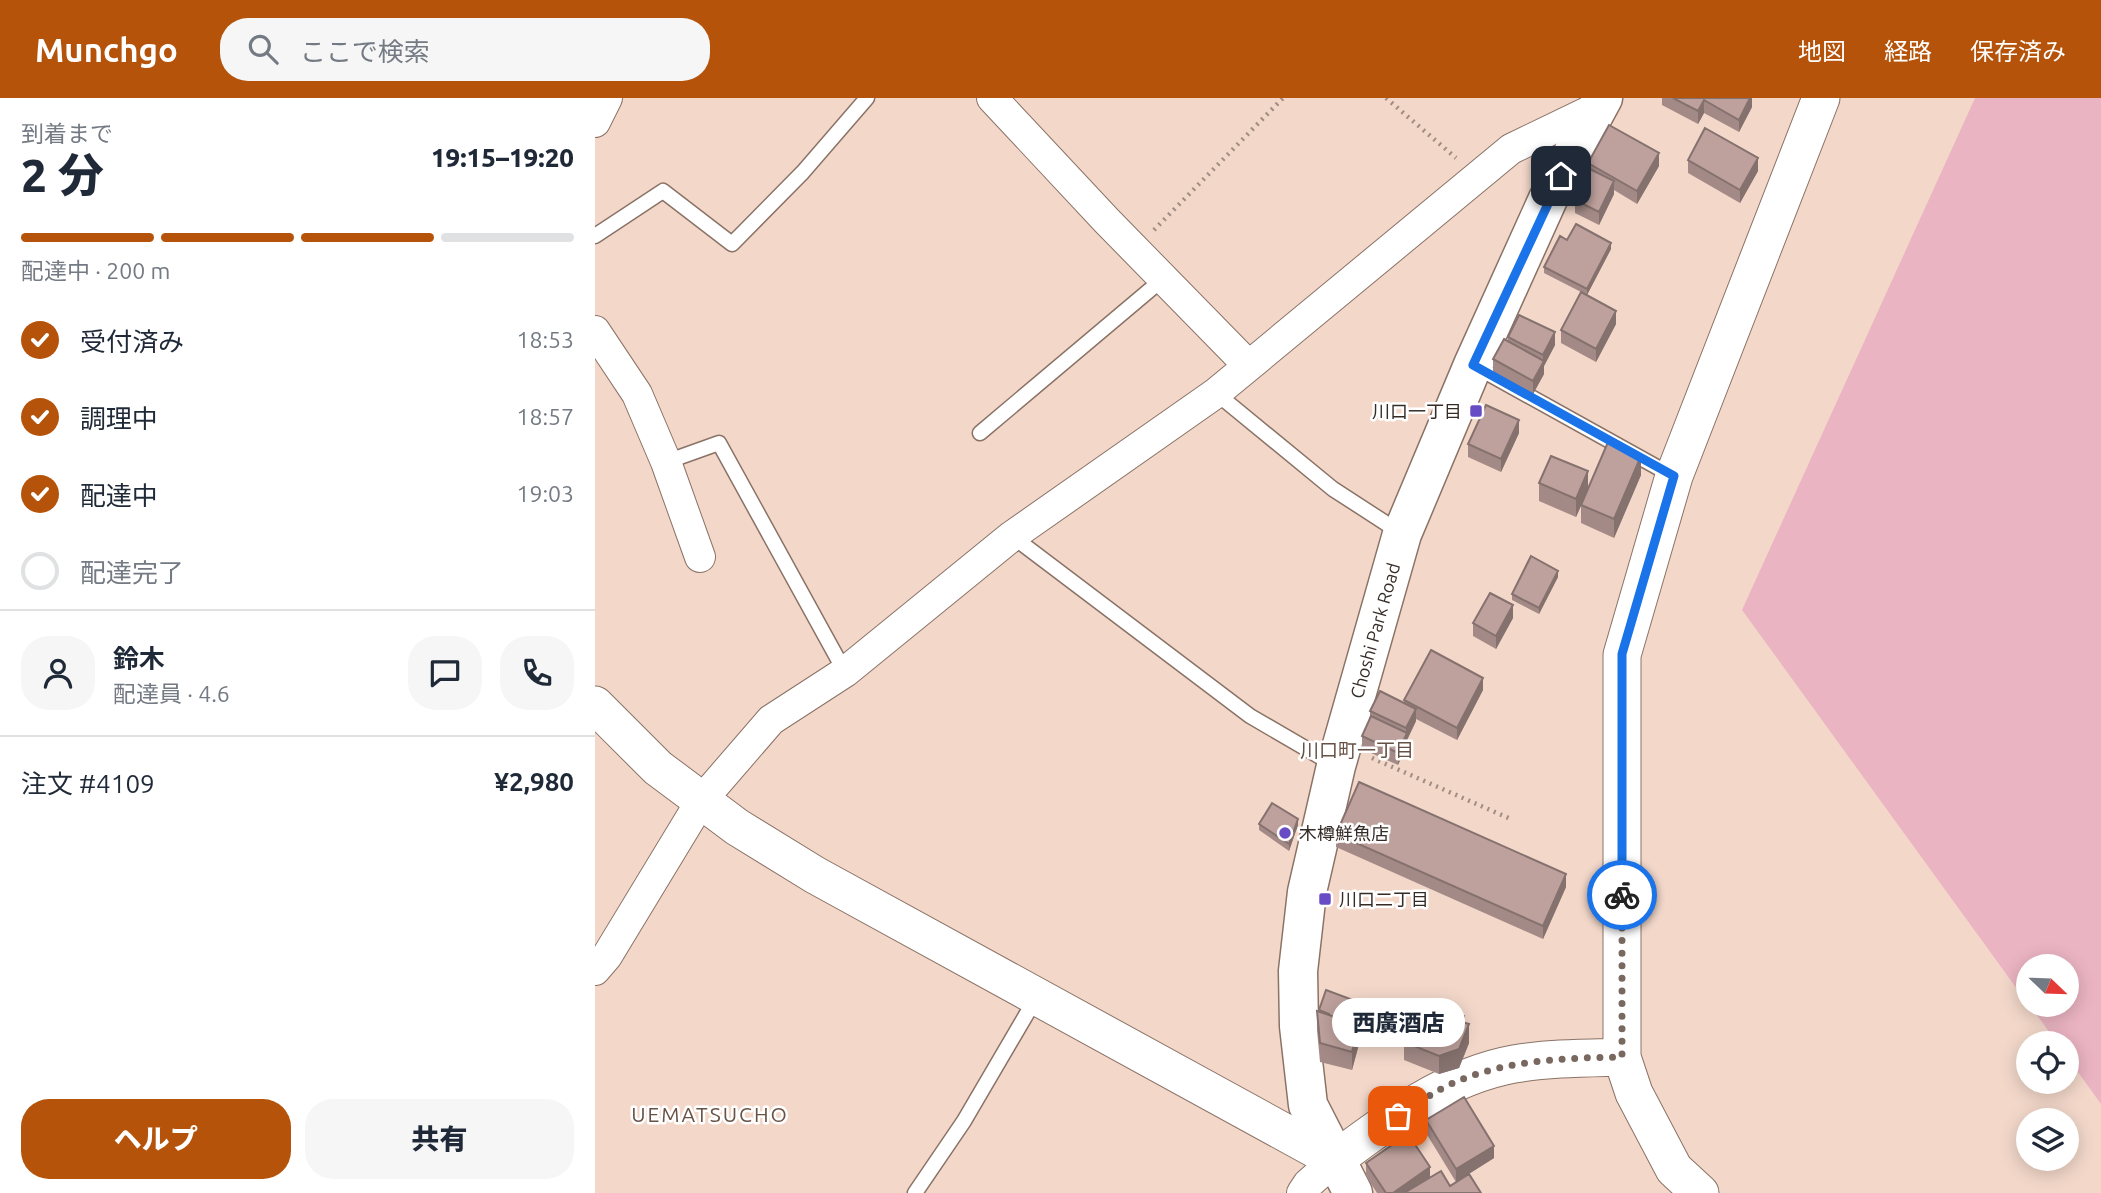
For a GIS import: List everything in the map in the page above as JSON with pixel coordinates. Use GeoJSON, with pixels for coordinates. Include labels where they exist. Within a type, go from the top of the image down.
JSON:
{"type":"FeatureCollection","features":[{"type":"Feature","properties":{"kind":"main road","name":"Choshi Park Road"},"geometry":{"type":"LineString","coordinates":[[1353,1193],[1308,1105],[1299,1026],[1298,971],[1307,892],[1339,756],[1402,534],[1473,365],[1548,199],[1601,103]]}},
{"type":"Feature","properties":{"kind":"street"},"geometry":{"type":"LineString","coordinates":[[595,122],[607,98]]}},
{"type":"Feature","properties":{"kind":"street"},"geometry":{"type":"LineString","coordinates":[[992,98],[1248,365]]}},
{"type":"Feature","properties":{"kind":"street"},"geometry":{"type":"LineString","coordinates":[[1699,1193],[1674,1169],[1634,1093],[1622,1057],[1622,654],[1674,476],[1821,98]]}},
{"type":"Feature","properties":{"kind":"street"},"geometry":{"type":"LineString","coordinates":[[595,970],[607,956],[701,801],[771,720],[845,672],[1012,536],[1216,393],[1511,149],[1601,103]]}},
{"type":"Feature","properties":{"kind":"street"},"geometry":{"type":"LineString","coordinates":[[595,331],[637,394],[666,462],[700,557]]}},
{"type":"Feature","properties":{"kind":"street"},"geometry":{"type":"LineString","coordinates":[[595,705],[658,768],[737,827],[815,875],[1335,1160]]}},
{"type":"Feature","properties":{"kind":"street"},"geometry":{"type":"LineString","coordinates":[[1302,1193],[1308,1184],[1335,1160],[1376,1129],[1440,1090],[1477,1074],[1512,1065],[1552,1060],[1622,1057]]}},
{"type":"Feature","properties":{"kind":"lane"},"geometry":{"type":"LineString","coordinates":[[595,236],[663,191],[732,244],[803,172],[867,98]]}},
{"type":"Feature","properties":{"kind":"lane"},"geometry":{"type":"LineString","coordinates":[[980,433],[1164,278]]}},
{"type":"Feature","properties":{"kind":"lane"},"geometry":{"type":"LineString","coordinates":[[1473,365],[1674,476]]}},
{"type":"Feature","properties":{"kind":"lane"},"geometry":{"type":"LineString","coordinates":[[1216,393],[1333,489],[1402,534]]}},
{"type":"Feature","properties":{"kind":"lane"},"geometry":{"type":"LineString","coordinates":[[666,462],[719,443],[845,672]]}},
{"type":"Feature","properties":{"kind":"lane"},"geometry":{"type":"LineString","coordinates":[[1012,536],[1250,716],[1339,756]]}},
{"type":"Feature","properties":{"kind":"lane"},"geometry":{"type":"LineString","coordinates":[[915,1193],[964,1121],[1036,997]]}},
{"type":"Feature","properties":{"kind":"path"},"geometry":{"type":"LineString","coordinates":[[1135,249],[1283,98]]}},
{"type":"Feature","properties":{"kind":"path"},"geometry":{"type":"LineString","coordinates":[[1386,98],[1478,176]]}},
{"type":"Feature","properties":{"kind":"path"},"geometry":{"type":"LineString","coordinates":[[1339,756],[1513,820]]}},
{"type":"Feature","properties":{"kind":"shaded area"},"geometry":{"type":"Polygon","coordinates":[[[1975,98],[2101,98],[2101,1104],[2079,1074],[2079,1031],[2048,1031],[2038,1017],[2079,1017],[2079,954],[2016,954],[2016,987],[1742,610],[1975,98]]]}},
{"type":"Feature","properties":{"kind":"building"},"geometry":{"type":"Polygon","coordinates":[[[1673,98],[1750,98],[1739,120],[1704,100],[1698,111],[1673,98]]]}},
{"type":"Feature","properties":{"kind":"building"},"geometry":{"type":"Polygon","coordinates":[[[1609,125],[1659,153],[1637,191],[1588,163],[1609,125]]]}},
{"type":"Feature","properties":{"kind":"building"},"geometry":{"type":"Polygon","coordinates":[[[1705,128],[1758,158],[1740,190],[1688,160],[1705,128]]]}},
{"type":"Feature","properties":{"kind":"building"},"geometry":{"type":"Polygon","coordinates":[[[1590,169],[1614,181],[1599,212],[1575,200],[1590,169]]]}},
{"type":"Feature","properties":{"kind":"building"},"geometry":{"type":"Polygon","coordinates":[[[1576,224],[1611,243],[1587,289],[1544,267],[1560,236],[1567,240],[1576,224]]]}},
{"type":"Feature","properties":{"kind":"building"},"geometry":{"type":"Polygon","coordinates":[[[1581,292],[1616,311],[1596,349],[1561,330],[1581,292]]]}},
{"type":"Feature","properties":{"kind":"building"},"geometry":{"type":"Polygon","coordinates":[[[1519,315],[1555,332],[1543,355],[1508,337],[1519,315]]]}},
{"type":"Feature","properties":{"kind":"building"},"geometry":{"type":"Polygon","coordinates":[[[1504,339],[1544,361],[1533,381],[1493,359],[1504,339]]]}},
{"type":"Feature","properties":{"kind":"building"},"geometry":{"type":"Polygon","coordinates":[[[1486,405],[1519,420],[1501,459],[1468,444],[1486,405]]]}},
{"type":"Feature","properties":{"kind":"building"},"geometry":{"type":"Polygon","coordinates":[[[1608,442],[1641,456],[1614,519],[1581,505],[1608,442]]]}},
{"type":"Feature","properties":{"kind":"building"},"geometry":{"type":"Polygon","coordinates":[[[1551,456],[1588,471],[1576,499],[1539,483],[1551,456]]]}},
{"type":"Feature","properties":{"kind":"building"},"geometry":{"type":"Polygon","coordinates":[[[1531,556],[1558,571],[1539,608],[1512,594],[1531,556]]]}},
{"type":"Feature","properties":{"kind":"building"},"geometry":{"type":"Polygon","coordinates":[[[1490,593],[1513,605],[1496,636],[1473,623],[1490,593]]]}},
{"type":"Feature","properties":{"kind":"building"},"geometry":{"type":"Polygon","coordinates":[[[1431,650],[1483,678],[1457,728],[1404,700],[1431,650]]]}},
{"type":"Feature","properties":{"kind":"building"},"geometry":{"type":"Polygon","coordinates":[[[1380,691],[1416,709],[1406,728],[1370,711],[1380,691]]]}},
{"type":"Feature","properties":{"kind":"building"},"geometry":{"type":"Polygon","coordinates":[[[1371,716],[1407,733],[1398,753],[1362,736],[1371,716]]]}},
{"type":"Feature","properties":{"kind":"building"},"geometry":{"type":"Polygon","coordinates":[[[1359,782],[1566,874],[1543,926],[1336,834],[1359,782]]]}},
{"type":"Feature","properties":{"kind":"building"},"geometry":{"type":"Polygon","coordinates":[[[1272,803],[1298,819],[1289,844],[1259,824],[1272,803]]]}},
{"type":"Feature","properties":{"kind":"building"},"geometry":{"type":"Polygon","coordinates":[[[1326,990],[1353,1000],[1345,1021],[1319,1010],[1326,990]]]}},
{"type":"Feature","properties":{"kind":"building"},"geometry":{"type":"Polygon","coordinates":[[[1440,1006],[1464,1016],[1462,1022],[1469,1024],[1459,1049],[1439,1056],[1404,1042],[1416,1011],[1435,1018],[1440,1006]]]}},
{"type":"Feature","properties":{"kind":"building"},"geometry":{"type":"Polygon","coordinates":[[[1317,1011],[1359,1025],[1352,1052],[1320,1043],[1317,1011]]]}},
{"type":"Feature","properties":{"kind":"building"},"geometry":{"type":"Polygon","coordinates":[[[1464,1097],[1494,1146],[1456,1169],[1426,1120],[1464,1097]]]}},
{"type":"Feature","properties":{"kind":"building"},"geometry":{"type":"Polygon","coordinates":[[[1408,1134],[1430,1167],[1393,1193],[1386,1193],[1366,1163],[1408,1134]]]}},
{"type":"Feature","properties":{"kind":"building"},"geometry":{"type":"Polygon","coordinates":[[[1441,1171],[1450,1186],[1469,1174],[1481,1193],[1404,1193],[1441,1171]]]}},
{"type":"Feature","properties":{"kind":"way so far"},"geometry":{"type":"LineString","coordinates":[[1398,1116],[1440,1090],[1477,1074],[1512,1065],[1565,1058],[1622,1057],[1622,895]]}},
{"type":"Feature","properties":{"kind":"place","name":"川口一丁目"},"geometry":{"type":"Point","coordinates":[1476,411]}},
{"type":"Feature","properties":{"kind":"place","name":"木樽鮮魚店"},"geometry":{"type":"Point","coordinates":[1285,833]}},
{"type":"Feature","properties":{"kind":"place","name":"川口二丁目"},"geometry":{"type":"Point","coordinates":[1325,899]}},
{"type":"Feature","properties":{"kind":"place","name":"西廣酒店"},"geometry":{"type":"Point","coordinates":[1398,1116]}},
{"type":"Feature","properties":{"kind":"district","name":"川口町一丁目"},"geometry":{"type":"Point","coordinates":[1357,750]}},
{"type":"Feature","properties":{"kind":"district","name":"UEMATSUCHO"},"geometry":{"type":"Point","coordinates":[710,1114]}},
{"type":"Feature","properties":{"kind":"route"},"geometry":{"type":"LineString","coordinates":[[1561,176],[1473,365],[1674,476],[1622,654],[1622,895]]}}]}
